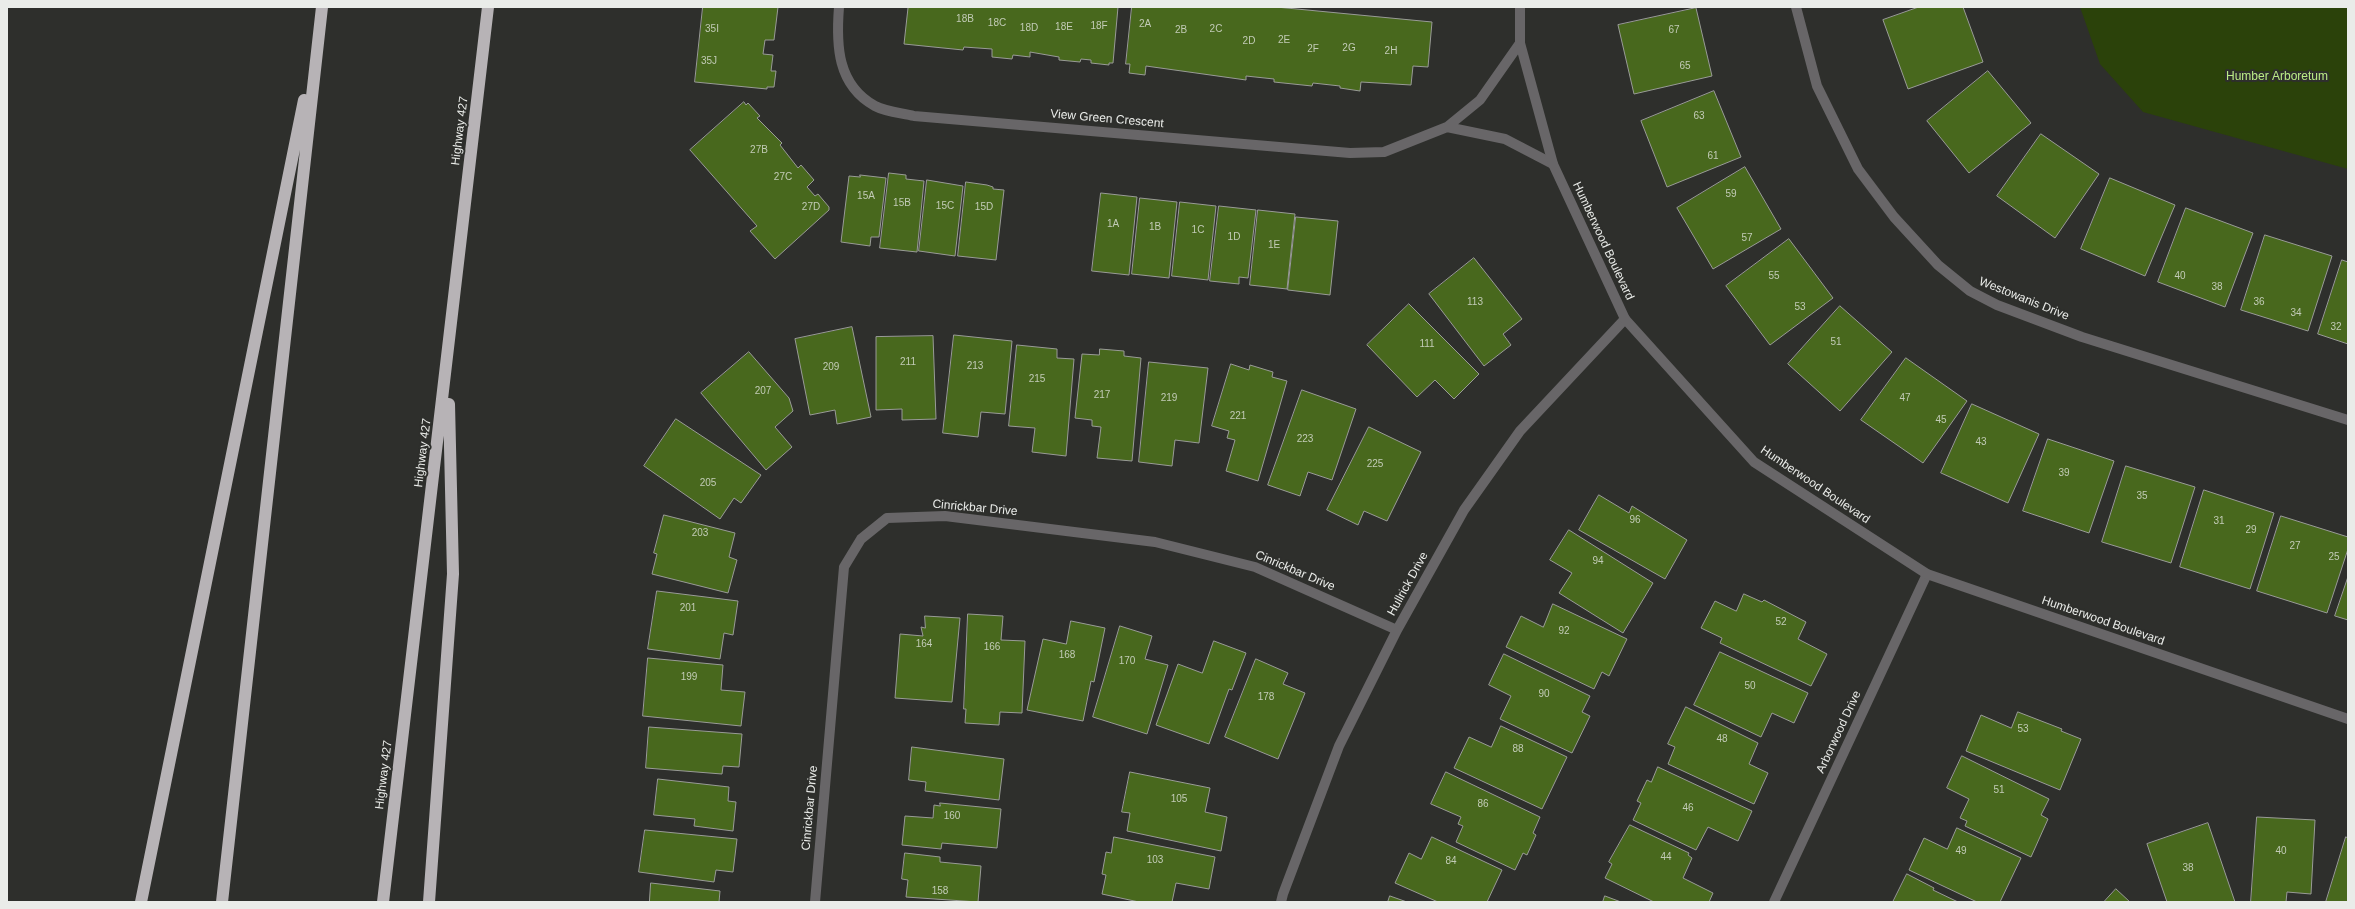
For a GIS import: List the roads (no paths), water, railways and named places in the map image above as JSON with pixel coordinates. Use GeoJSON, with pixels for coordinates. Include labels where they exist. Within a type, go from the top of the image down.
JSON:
{"type":"FeatureCollection","features":[{"type":"Feature","properties":{"kind":"highway"},"geometry":{"type":"LineString","coordinates":[[222,902],[322,7]]}},
{"type":"Feature","properties":{"kind":"highway","name":"Highway 427"},"geometry":{"type":"LineString","coordinates":[[383,902],[448,360],[488,7]]}},
{"type":"Feature","properties":{"kind":"highway"},"geometry":{"type":"LineString","coordinates":[[141,902],[321,20]]}},
{"type":"Feature","properties":{"kind":"highway"},"geometry":{"type":"LineString","coordinates":[[429,902],[453,574],[448,360]]}},
{"type":"Feature","properties":{"kind":"street","name":"View Green Crescent"},"geometry":{"type":"LineString","coordinates":[[839,7],[837,35],[840,62],[850,86],[876,107],[914,116],[1350,153],[1384,152],[1447,128],[1480,100],[1520,43]]}},
{"type":"Feature","properties":{"kind":"street","name":"Humberwood Boulevard"},"geometry":{"type":"LineString","coordinates":[[1520,7],[1520,43],[1553,164],[1625,319],[1754,462],[1927,574],[2348,719]]}},
{"type":"Feature","properties":{"kind":"street","name":"Westowanis Drive"},"geometry":{"type":"LineString","coordinates":[[1796,7],[1817,86],[1858,169],[1894,217],[1928,254],[1970,291],[1997,305],[2082,337],[2348,420]]}},
{"type":"Feature","properties":{"kind":"street"},"geometry":{"type":"LineString","coordinates":[[1447,128],[1505,139],[1553,164]]}},
{"type":"Feature","properties":{"kind":"street","name":"Hullrick Drive"},"geometry":{"type":"LineString","coordinates":[[1281,902],[1282,894],[1338,746],[1397,630],[1464,510],[1520,430],[1625,319]]}},
{"type":"Feature","properties":{"kind":"street","name":"Cinrickbar Drive"},"geometry":{"type":"LineString","coordinates":[[815,902],[844,567],[861,539],[887,518],[946,516],[1155,542],[1255,567],[1397,630]]}},
{"type":"Feature","properties":{"kind":"street","name":"Arborwood Drive"},"geometry":{"type":"LineString","coordinates":[[1774,902],[1927,574]]}},
{"type":"Feature","properties":{"kind":"park label","name":"Humber Arboretum"},"geometry":{"type":"Point","coordinates":[2277,77]}}]}
